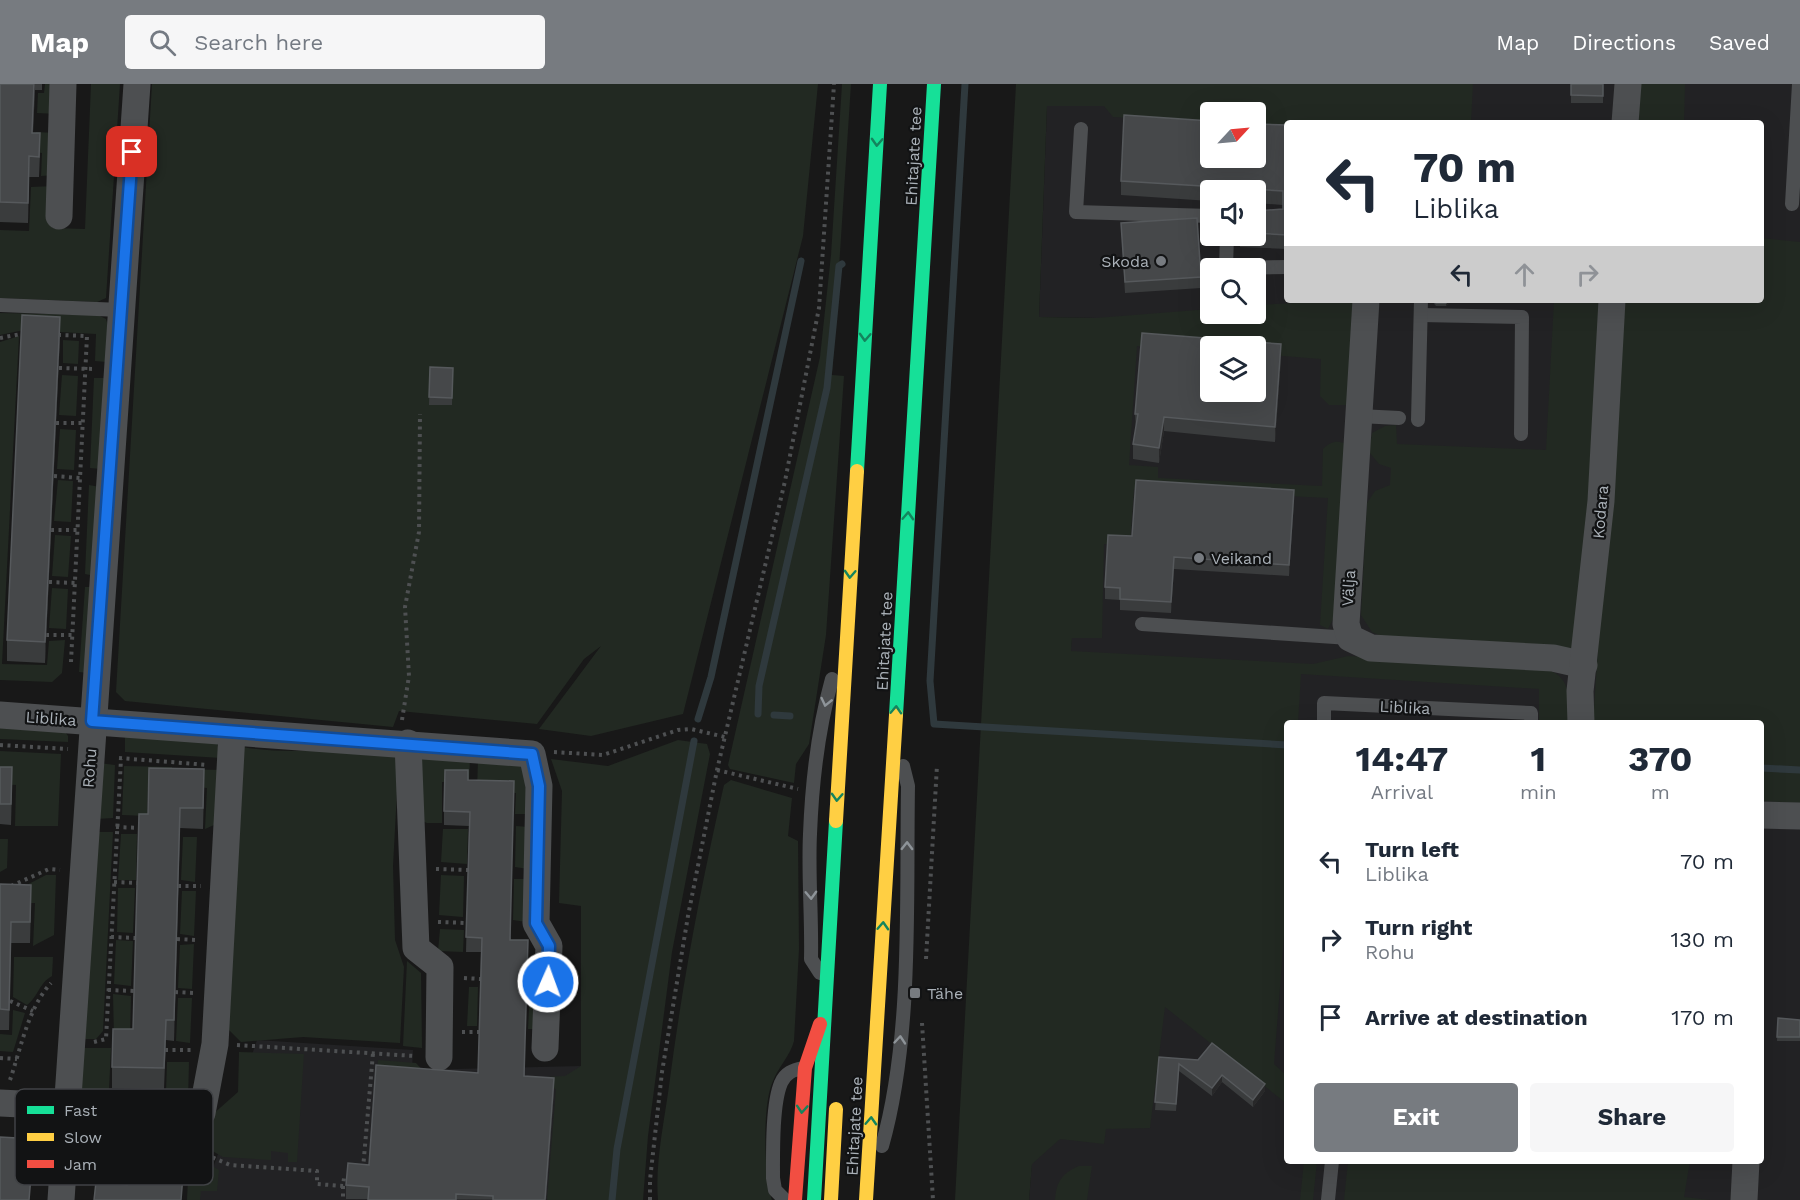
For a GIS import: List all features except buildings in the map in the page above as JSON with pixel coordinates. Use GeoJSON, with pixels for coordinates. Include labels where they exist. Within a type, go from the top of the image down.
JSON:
{"type":"FeatureCollection","features":[{"type":"Feature","properties":{"kind":"main road"},"geometry":{"type":"LineString","coordinates":[[814,1200],[880,84]]}},
{"type":"Feature","properties":{"kind":"main road","name":"Ehitajate tee"},"geometry":{"type":"LineString","coordinates":[[867,1200],[934,84]]}},
{"type":"Feature","properties":{"kind":"main road"},"geometry":{"type":"LineString","coordinates":[[840,739],[854,769]]}},
{"type":"Feature","properties":{"kind":"main road"},"geometry":{"type":"LineString","coordinates":[[795,1200],[805,1068],[824,1011]]}},
{"type":"Feature","properties":{"kind":"main road"},"geometry":{"type":"LineString","coordinates":[[831,1200],[837,1092]]}},
{"type":"Feature","properties":{"kind":"street"},"geometry":{"type":"LineString","coordinates":[[59,216],[63,84]]}},
{"type":"Feature","properties":{"kind":"street","name":"Rohu"},"geometry":{"type":"LineString","coordinates":[[69,1089],[92,721],[137,84]]}},
{"type":"Feature","properties":{"kind":"street"},"geometry":{"type":"LineString","coordinates":[[1624,120],[1628,84]]}},
{"type":"Feature","properties":{"kind":"street","name":"Välja"},"geometry":{"type":"LineString","coordinates":[[1350,638],[1346,624],[1366,303]]}},
{"type":"Feature","properties":{"kind":"street","name":"Kodara"},"geometry":{"type":"LineString","coordinates":[[1581,720],[1580,692],[1601,501],[1612,303]]}},
{"type":"Feature","properties":{"kind":"street"},"geometry":{"type":"LineString","coordinates":[[1350,638],[1371,648],[1553,658],[1584,665]]}},
{"type":"Feature","properties":{"kind":"street","name":"Liblika"},"geometry":{"type":"LineString","coordinates":[[0,715],[532,754]]}},
{"type":"Feature","properties":{"kind":"street"},"geometry":{"type":"LineString","coordinates":[[206,1089],[215,1044],[232,733]]}},
{"type":"Feature","properties":{"kind":"street"},"geometry":{"type":"LineString","coordinates":[[403,743],[416,948],[440,967],[439,1057]]}},
{"type":"Feature","properties":{"kind":"street"},"geometry":{"type":"LineString","coordinates":[[532,754],[539,786],[536,923],[549,946],[545,1048]]}},
{"type":"Feature","properties":{"kind":"street"},"geometry":{"type":"LineString","coordinates":[[1764,814],[1800,816]]}},
{"type":"Feature","properties":{"kind":"street"},"geometry":{"type":"LineString","coordinates":[[1744,1200],[1746,1164]]}},
{"type":"Feature","properties":{"kind":"street","name":"Rohu"},"geometry":{"type":"LineString","coordinates":[[61,1200],[62,1185]]}},
{"type":"Feature","properties":{"kind":"lane"},"geometry":{"type":"LineString","coordinates":[[1792,204],[1798,143],[1799,84]]}},
{"type":"Feature","properties":{"kind":"lane"},"geometry":{"type":"LineString","coordinates":[[1081,129],[1076,212],[1200,216]]}},
{"type":"Feature","properties":{"kind":"lane"},"geometry":{"type":"LineString","coordinates":[[1227,246],[1226,268],[1284,267]]}},
{"type":"Feature","properties":{"kind":"lane"},"geometry":{"type":"LineString","coordinates":[[1418,420],[1421,303]]}},
{"type":"Feature","properties":{"kind":"lane"},"geometry":{"type":"LineString","coordinates":[[0,305],[121,310]]}},
{"type":"Feature","properties":{"kind":"lane"},"geometry":{"type":"LineString","coordinates":[[1420,315],[1522,316],[1521,434]]}},
{"type":"Feature","properties":{"kind":"lane"},"geometry":{"type":"LineString","coordinates":[[1359,416],[1399,418]]}},
{"type":"Feature","properties":{"kind":"lane"},"geometry":{"type":"LineString","coordinates":[[1142,624],[1350,638]]}},
{"type":"Feature","properties":{"kind":"lane"},"geometry":{"type":"LineString","coordinates":[[826,981],[811,958],[809,836],[813,780],[825,704],[847,625]]}},
{"type":"Feature","properties":{"kind":"lane","name":"Liblika"},"geometry":{"type":"LineString","coordinates":[[1324,720],[1324,703],[1531,713],[1531,720]]}},
{"type":"Feature","properties":{"kind":"lane"},"geometry":{"type":"LineString","coordinates":[[867,1200],[894,1105],[902,1021],[908,786],[895,735]]}},
{"type":"Feature","properties":{"kind":"lane"},"geometry":{"type":"LineString","coordinates":[[785,1200],[776,1190],[773,1178],[778,1098],[781,1083],[790,1071],[805,1068]]}},
{"type":"Feature","properties":{"kind":"lane"},"geometry":{"type":"LineString","coordinates":[[1328,1200],[1332,1164]]}},
{"type":"Feature","properties":{"kind":"path"},"geometry":{"type":"LineString","coordinates":[[650,1200],[650,1180],[662,1072],[688,916],[717,770],[785,481],[819,308],[834,84]]}},
{"type":"Feature","properties":{"kind":"path"},"geometry":{"type":"LineString","coordinates":[[0,338],[20,333],[32,334]]}},
{"type":"Feature","properties":{"kind":"path"},"geometry":{"type":"LineString","coordinates":[[54,335],[87,336],[70,669]]}},
{"type":"Feature","properties":{"kind":"path"},"geometry":{"type":"LineString","coordinates":[[59,368],[117,370]]}},
{"type":"Feature","properties":{"kind":"path"},"geometry":{"type":"LineString","coordinates":[[403,743],[410,676],[405,607],[419,532],[420,414]]}},
{"type":"Feature","properties":{"kind":"path"},"geometry":{"type":"LineString","coordinates":[[56,423],[83,423]]}},
{"type":"Feature","properties":{"kind":"path"},"geometry":{"type":"LineString","coordinates":[[54,476],[109,479]]}},
{"type":"Feature","properties":{"kind":"path"},"geometry":{"type":"LineString","coordinates":[[51,530],[77,530]]}},
{"type":"Feature","properties":{"kind":"path"},"geometry":{"type":"LineString","coordinates":[[49,582],[102,584]]}},
{"type":"Feature","properties":{"kind":"path"},"geometry":{"type":"LineString","coordinates":[[46,635],[72,635]]}},
{"type":"Feature","properties":{"kind":"path"},"geometry":{"type":"LineString","coordinates":[[532,754],[562,751],[603,755],[678,730],[691,729],[725,737]]}},
{"type":"Feature","properties":{"kind":"path"},"geometry":{"type":"LineString","coordinates":[[72,1046],[106,1039],[121,759]]}},
{"type":"Feature","properties":{"kind":"path"},"geometry":{"type":"LineString","coordinates":[[177,771],[178,763]]}},
{"type":"Feature","properties":{"kind":"path"},"geometry":{"type":"LineString","coordinates":[[926,966],[937,765]]}},
{"type":"Feature","properties":{"kind":"path"},"geometry":{"type":"LineString","coordinates":[[717,770],[801,790]]}},
{"type":"Feature","properties":{"kind":"path"},"geometry":{"type":"LineString","coordinates":[[86,826],[148,828]]}},
{"type":"Feature","properties":{"kind":"path"},"geometry":{"type":"LineString","coordinates":[[412,868],[468,870]]}},
{"type":"Feature","properties":{"kind":"path"},"geometry":{"type":"LineString","coordinates":[[7,888],[49,869],[83,871]]}},
{"type":"Feature","properties":{"kind":"path"},"geometry":{"type":"LineString","coordinates":[[114,882],[138,883]]}},
{"type":"Feature","properties":{"kind":"path"},"geometry":{"type":"LineString","coordinates":[[111,937],[136,938]]}},
{"type":"Feature","properties":{"kind":"path"},"geometry":{"type":"LineString","coordinates":[[4,1095],[41,994],[60,977],[76,974]]}},
{"type":"Feature","properties":{"kind":"path"},"geometry":{"type":"LineString","coordinates":[[108,990],[135,991]]}},
{"type":"Feature","properties":{"kind":"path"},"geometry":{"type":"LineString","coordinates":[[10,1001],[33,1011]]}},
{"type":"Feature","properties":{"kind":"path"},"geometry":{"type":"LineString","coordinates":[[923,1013],[922,1037],[933,1200]]}},
{"type":"Feature","properties":{"kind":"path"},"geometry":{"type":"LineString","coordinates":[[215,1044],[407,1055]]}},
{"type":"Feature","properties":{"kind":"path"},"geometry":{"type":"LineString","coordinates":[[344,1200],[343,1186],[347,1175],[363,1174],[373,1053]]}},
{"type":"Feature","properties":{"kind":"path"},"geometry":{"type":"LineString","coordinates":[[0,1058],[17,1059]]}},
{"type":"Feature","properties":{"kind":"path"},"geometry":{"type":"LineString","coordinates":[[213,1158],[230,1165],[316,1171],[317,1184],[343,1186]]}},
{"type":"Feature","properties":{"kind":"shaded area"},"geometry":{"type":"Polygon","coordinates":[[[45,84],[58,84],[57,114],[37,113],[38,93],[44,93],[45,84]]]}},
{"type":"Feature","properties":{"kind":"shaded area"},"geometry":{"type":"Polygon","coordinates":[[[91,84],[120,84],[106,298],[97,302],[0,298],[0,230],[29,231],[31,187],[54,186],[52,228],[85,229],[91,84]]]}},
{"type":"Feature","properties":{"kind":"shaded area"},"geometry":{"type":"Polygon","coordinates":[[[152,84],[818,84],[803,236],[683,714],[591,736],[539,729],[601,646],[584,659],[537,724],[399,711],[393,727],[125,701],[116,692],[152,84]]]}},
{"type":"Feature","properties":{"kind":"shaded area"},"geometry":{"type":"Polygon","coordinates":[[[842,84],[851,84],[832,375],[844,376],[826,635],[809,744],[796,764],[794,783],[730,769],[728,765],[820,357],[831,255],[842,84]]]}},
{"type":"Feature","properties":{"kind":"shaded area"},"geometry":{"type":"Polygon","coordinates":[[[1016,84],[1473,84],[1471,120],[1284,120],[1284,126],[1266,125],[1266,102],[1200,102],[1200,121],[1113,117],[1104,106],[1047,106],[1039,317],[1096,318],[1200,310],[1200,324],[1266,324],[1266,305],[1358,303],[1349,405],[1329,405],[1320,396],[1321,359],[1266,355],[1266,336],[1200,336],[1200,350],[1137,346],[1129,465],[1158,467],[1158,478],[1322,486],[1323,449],[1335,442],[1350,445],[1336,613],[1328,629],[1320,625],[1328,498],[1134,489],[1130,545],[1104,544],[1102,638],[1072,638],[1071,651],[1313,664],[1348,656],[1535,666],[1547,669],[1562,679],[1568,693],[1571,720],[1539,720],[1539,689],[1301,674],[1298,720],[1284,720],[1284,936],[1274,1064],[1284,1073],[1284,1102],[1165,1007],[1150,1128],[1106,1129],[1104,1144],[1060,1139],[1032,1164],[1029,1200],[955,1200],[1016,84]]]}},
{"type":"Feature","properties":{"kind":"shaded area"},"geometry":{"type":"Polygon","coordinates":[[[1105,84],[1800,84],[1800,1200],[1029,1200],[1096,318],[1039,317],[1047,106],[1104,106],[1105,84]]]}},
{"type":"Feature","properties":{"kind":"shaded area"},"geometry":{"type":"Polygon","coordinates":[[[1637,84],[1685,84],[1684,120],[1634,120],[1637,84]]]}},
{"type":"Feature","properties":{"kind":"shaded area"},"geometry":{"type":"Polygon","coordinates":[[[36,132],[57,133],[55,175],[41,176],[42,153],[35,152],[36,132]]]}},
{"type":"Feature","properties":{"kind":"shaded area"},"geometry":{"type":"Polygon","coordinates":[[[1764,238],[1800,242],[1800,803],[1764,801],[1764,720],[1593,720],[1621,303],[1764,303],[1764,238]]]}},
{"type":"Feature","properties":{"kind":"shaded area"},"geometry":{"type":"Polygon","coordinates":[[[1554,303],[1605,303],[1595,504],[1573,650],[1381,636],[1372,632],[1361,615],[1367,503],[1375,491],[1390,485],[1391,468],[1379,464],[1369,452],[1372,433],[1385,426],[1396,425],[1397,444],[1546,450],[1554,303]]]}},
{"type":"Feature","properties":{"kind":"shaded area"},"geometry":{"type":"Polygon","coordinates":[[[0,313],[98,315],[106,319],[108,326],[107,362],[95,361],[96,334],[24,330],[0,335],[0,313]]]}},
{"type":"Feature","properties":{"kind":"shaded area"},"geometry":{"type":"Polygon","coordinates":[[[19,336],[2,664],[47,665],[49,641],[65,640],[62,673],[52,682],[0,680],[0,342],[19,336]]]}},
{"type":"Feature","properties":{"kind":"shaded area"},"geometry":{"type":"Polygon","coordinates":[[[63,340],[79,341],[78,364],[63,363],[63,340]]]}},
{"type":"Feature","properties":{"kind":"shaded area"},"geometry":{"type":"Polygon","coordinates":[[[62,375],[78,376],[76,416],[59,415],[62,375]]]}},
{"type":"Feature","properties":{"kind":"shaded area"},"geometry":{"type":"Polygon","coordinates":[[[94,378],[106,378],[102,469],[90,468],[94,378]]]}},
{"type":"Feature","properties":{"kind":"shaded area"},"geometry":{"type":"Polygon","coordinates":[[[60,429],[76,430],[74,470],[57,469],[60,429]]]}},
{"type":"Feature","properties":{"kind":"shaded area"},"geometry":{"type":"Polygon","coordinates":[[[58,480],[73,481],[71,522],[54,521],[58,480]]]}},
{"type":"Feature","properties":{"kind":"shaded area"},"geometry":{"type":"Polygon","coordinates":[[[89,485],[100,487],[95,576],[85,574],[89,485]]]}},
{"type":"Feature","properties":{"kind":"shaded area"},"geometry":{"type":"Polygon","coordinates":[[[55,535],[71,536],[68,577],[52,576],[55,535]]]}},
{"type":"Feature","properties":{"kind":"shaded area"},"geometry":{"type":"Polygon","coordinates":[[[85,587],[94,587],[88,673],[79,672],[85,587]]]}},
{"type":"Feature","properties":{"kind":"shaded area"},"geometry":{"type":"Polygon","coordinates":[[[52,588],[68,589],[66,629],[49,628],[52,588]]]}},
{"type":"Feature","properties":{"kind":"shaded area"},"geometry":{"type":"Polygon","coordinates":[[[0,725],[63,729],[68,736],[68,742],[0,739],[0,725]]]}},
{"type":"Feature","properties":{"kind":"shaded area"},"geometry":{"type":"Polygon","coordinates":[[[125,737],[217,743],[221,758],[125,752],[125,737]]]}},
{"type":"Feature","properties":{"kind":"shaded area"},"geometry":{"type":"Polygon","coordinates":[[[678,740],[707,744],[710,754],[672,952],[648,1136],[643,1200],[547,1200],[556,1089],[377,1076],[378,1060],[416,1063],[428,1076],[461,1081],[565,1076],[581,1066],[581,906],[559,903],[562,791],[551,759],[608,766],[678,740]]]}},
{"type":"Feature","properties":{"kind":"shaded area"},"geometry":{"type":"Polygon","coordinates":[[[243,747],[277,751],[333,751],[399,755],[393,866],[395,940],[404,967],[400,1043],[303,1037],[241,1042],[227,1028],[243,747]]]}},
{"type":"Feature","properties":{"kind":"shaded area"},"geometry":{"type":"Polygon","coordinates":[[[0,751],[61,754],[58,826],[15,826],[16,785],[0,784],[0,751]]]}},
{"type":"Feature","properties":{"kind":"shaded area"},"geometry":{"type":"Polygon","coordinates":[[[418,756],[470,758],[469,782],[442,782],[442,823],[427,823],[418,819],[418,756]]]}},
{"type":"Feature","properties":{"kind":"shaded area"},"geometry":{"type":"Polygon","coordinates":[[[478,760],[521,761],[528,768],[530,814],[515,814],[516,793],[477,790],[478,760]]]}},
{"type":"Feature","properties":{"kind":"shaded area"},"geometry":{"type":"Polygon","coordinates":[[[99,763],[115,765],[113,818],[96,819],[99,763]]]}},
{"type":"Feature","properties":{"kind":"shaded area"},"geometry":{"type":"Polygon","coordinates":[[[124,766],[172,767],[172,786],[148,786],[147,816],[122,815],[124,766]]]}},
{"type":"Feature","properties":{"kind":"shaded area"},"geometry":{"type":"Polygon","coordinates":[[[183,769],[220,770],[214,825],[205,829],[207,788],[182,786],[183,769]]]}},
{"type":"Feature","properties":{"kind":"shaded area"},"geometry":{"type":"Polygon","coordinates":[[[731,780],[792,798],[788,836],[798,841],[799,949],[794,1041],[773,1081],[767,1106],[765,1140],[767,1175],[772,1200],[658,1200],[660,1143],[686,973],[724,785],[731,780]]]}},
{"type":"Feature","properties":{"kind":"shaded area"},"geometry":{"type":"Polygon","coordinates":[[[516,826],[529,827],[528,869],[515,867],[516,826]]]}},
{"type":"Feature","properties":{"kind":"shaded area"},"geometry":{"type":"Polygon","coordinates":[[[443,829],[468,829],[467,864],[441,862],[443,829]]]}},
{"type":"Feature","properties":{"kind":"shaded area"},"geometry":{"type":"Polygon","coordinates":[[[94,832],[113,832],[103,1031],[96,1039],[85,1039],[94,832]]]}},
{"type":"Feature","properties":{"kind":"shaded area"},"geometry":{"type":"Polygon","coordinates":[[[121,834],[137,834],[136,880],[118,880],[121,834]]]}},
{"type":"Feature","properties":{"kind":"shaded area"},"geometry":{"type":"Polygon","coordinates":[[[183,837],[197,837],[195,882],[181,880],[183,837]]]}},
{"type":"Feature","properties":{"kind":"shaded area"},"geometry":{"type":"Polygon","coordinates":[[[0,839],[8,839],[7,868],[0,872],[0,839]]]}},
{"type":"Feature","properties":{"kind":"shaded area"},"geometry":{"type":"Polygon","coordinates":[[[46,875],[56,875],[54,935],[33,946],[35,903],[10,903],[15,891],[46,875]]]}},
{"type":"Feature","properties":{"kind":"shaded area"},"geometry":{"type":"Polygon","coordinates":[[[441,875],[464,876],[463,917],[439,915],[441,875]]]}},
{"type":"Feature","properties":{"kind":"shaded area"},"geometry":{"type":"Polygon","coordinates":[[[514,879],[527,879],[526,922],[513,920],[514,879]]]}},
{"type":"Feature","properties":{"kind":"shaded area"},"geometry":{"type":"Polygon","coordinates":[[[118,888],[135,888],[133,933],[117,932],[118,888]]]}},
{"type":"Feature","properties":{"kind":"shaded area"},"geometry":{"type":"Polygon","coordinates":[[[182,891],[196,891],[194,936],[180,934],[182,891]]]}},
{"type":"Feature","properties":{"kind":"shaded area"},"geometry":{"type":"Polygon","coordinates":[[[440,929],[464,930],[463,952],[438,951],[440,929]]]}},
{"type":"Feature","properties":{"kind":"shaded area"},"geometry":{"type":"Polygon","coordinates":[[[116,940],[133,941],[131,986],[114,984],[116,940]]]}},
{"type":"Feature","properties":{"kind":"shaded area"},"geometry":{"type":"Polygon","coordinates":[[[194,944],[192,989],[178,988],[180,945],[194,944]]]}},
{"type":"Feature","properties":{"kind":"shaded area"},"geometry":{"type":"Polygon","coordinates":[[[14,957],[53,957],[52,976],[44,982],[27,1005],[13,997],[14,957]]]}},
{"type":"Feature","properties":{"kind":"shaded area"},"geometry":{"type":"Polygon","coordinates":[[[407,961],[421,973],[422,1048],[403,1046],[407,961]]]}},
{"type":"Feature","properties":{"kind":"shaded area"},"geometry":{"type":"Polygon","coordinates":[[[469,987],[478,987],[477,1026],[467,1026],[469,987]]]}},
{"type":"Feature","properties":{"kind":"shaded area"},"geometry":{"type":"Polygon","coordinates":[[[542,987],[540,1029],[528,1029],[530,988],[542,987]]]}},
{"type":"Feature","properties":{"kind":"shaded area"},"geometry":{"type":"Polygon","coordinates":[[[113,994],[131,996],[130,1041],[114,1037],[113,994]]]}},
{"type":"Feature","properties":{"kind":"shaded area"},"geometry":{"type":"Polygon","coordinates":[[[178,998],[192,998],[190,1043],[176,1041],[178,998]]]}},
{"type":"Feature","properties":{"kind":"shaded area"},"geometry":{"type":"Polygon","coordinates":[[[13,1010],[25,1013],[13,1052],[0,1051],[0,1034],[12,1035],[13,1010]]]}},
{"type":"Feature","properties":{"kind":"shaded area"},"geometry":{"type":"Polygon","coordinates":[[[257,1040],[413,1050],[412,1070],[581,1066],[614,1075],[602,1200],[195,1200],[204,1185],[213,1185],[213,1168],[257,1040]]]}},
{"type":"Feature","properties":{"kind":"shaded area"},"geometry":{"type":"Polygon","coordinates":[[[83,1048],[111,1048],[109,1089],[81,1089],[83,1048]]]}},
{"type":"Feature","properties":{"kind":"shaded area"},"geometry":{"type":"Polygon","coordinates":[[[239,1052],[304,1054],[297,1162],[288,1162],[288,1153],[271,1151],[271,1160],[223,1157],[213,1151],[213,1114],[238,1092],[239,1052]]]}},
{"type":"Feature","properties":{"kind":"shaded area"},"geometry":{"type":"Polygon","coordinates":[[[167,1062],[189,1062],[188,1089],[166,1089],[167,1062]]]}},
{"type":"Feature","properties":{"kind":"shaded area"},"geometry":{"type":"Polygon","coordinates":[[[1304,1164],[1317,1164],[1313,1200],[1300,1200],[1304,1164]]]}},
{"type":"Feature","properties":{"kind":"shaded area"},"geometry":{"type":"Polygon","coordinates":[[[1348,1164],[1690,1164],[1684,1197],[1710,1200],[1344,1200],[1348,1164]]]}},
{"type":"Feature","properties":{"kind":"shaded area"},"geometry":{"type":"Polygon","coordinates":[[[213,1166],[219,1170],[217,1191],[201,1191],[200,1200],[187,1200],[188,1185],[213,1185],[213,1166]]]}},
{"type":"Feature","properties":{"kind":"shaded area"},"geometry":{"type":"Polygon","coordinates":[[[1079,1166],[1092,1166],[1087,1200],[1055,1200],[1061,1179],[1079,1166]]]}},
{"type":"Feature","properties":{"kind":"waterway"},"geometry":{"type":"LineString","coordinates":[[965,84],[930,681],[934,724],[1284,745]]}},
{"type":"Feature","properties":{"kind":"waterway"},"geometry":{"type":"LineString","coordinates":[[698,719],[711,677],[801,261]]}},
{"type":"Feature","properties":{"kind":"waterway"},"geometry":{"type":"LineString","coordinates":[[758,714],[759,686],[827,388],[839,266],[842,264]]}},
{"type":"Feature","properties":{"kind":"waterway"},"geometry":{"type":"LineString","coordinates":[[774,715],[790,716]]}},
{"type":"Feature","properties":{"kind":"waterway"},"geometry":{"type":"LineString","coordinates":[[612,1200],[617,1149],[694,741]]}},
{"type":"Feature","properties":{"kind":"waterway"},"geometry":{"type":"LineString","coordinates":[[1764,768],[1800,770]]}},
{"type":"Feature","properties":{"kind":"traffic: fast"},"geometry":{"type":"LineString","coordinates":[[857,471],[880,84]]}},
{"type":"Feature","properties":{"kind":"traffic: fast"},"geometry":{"type":"LineString","coordinates":[[896,715],[934,84]]}},
{"type":"Feature","properties":{"kind":"traffic: fast"},"geometry":{"type":"LineString","coordinates":[[814,1200],[836,821]]}},
{"type":"Feature","properties":{"kind":"traffic: slow"},"geometry":{"type":"LineString","coordinates":[[836,821],[857,471]]}},
{"type":"Feature","properties":{"kind":"traffic: slow"},"geometry":{"type":"LineString","coordinates":[[866,1200],[896,715]]}},
{"type":"Feature","properties":{"kind":"traffic: slow"},"geometry":{"type":"LineString","coordinates":[[831,1200],[836,1109]]}},
{"type":"Feature","properties":{"kind":"traffic: jam"},"geometry":{"type":"LineString","coordinates":[[795,1200],[805,1068],[820,1024]]}},
{"type":"Feature","properties":{"kind":"place","name":"Skoda"},"geometry":{"type":"Point","coordinates":[1161,261]}},
{"type":"Feature","properties":{"kind":"place","name":"Veikand"},"geometry":{"type":"Point","coordinates":[1199,558]}},
{"type":"Feature","properties":{"kind":"place","name":"Tähe"},"geometry":{"type":"Point","coordinates":[915,993]}},
{"type":"Feature","properties":{"kind":"route"},"geometry":{"type":"LineString","coordinates":[[132,152],[92,721],[232,733],[398,742],[532,754],[539,786],[536,923],[549,946],[548,982]]}}]}
